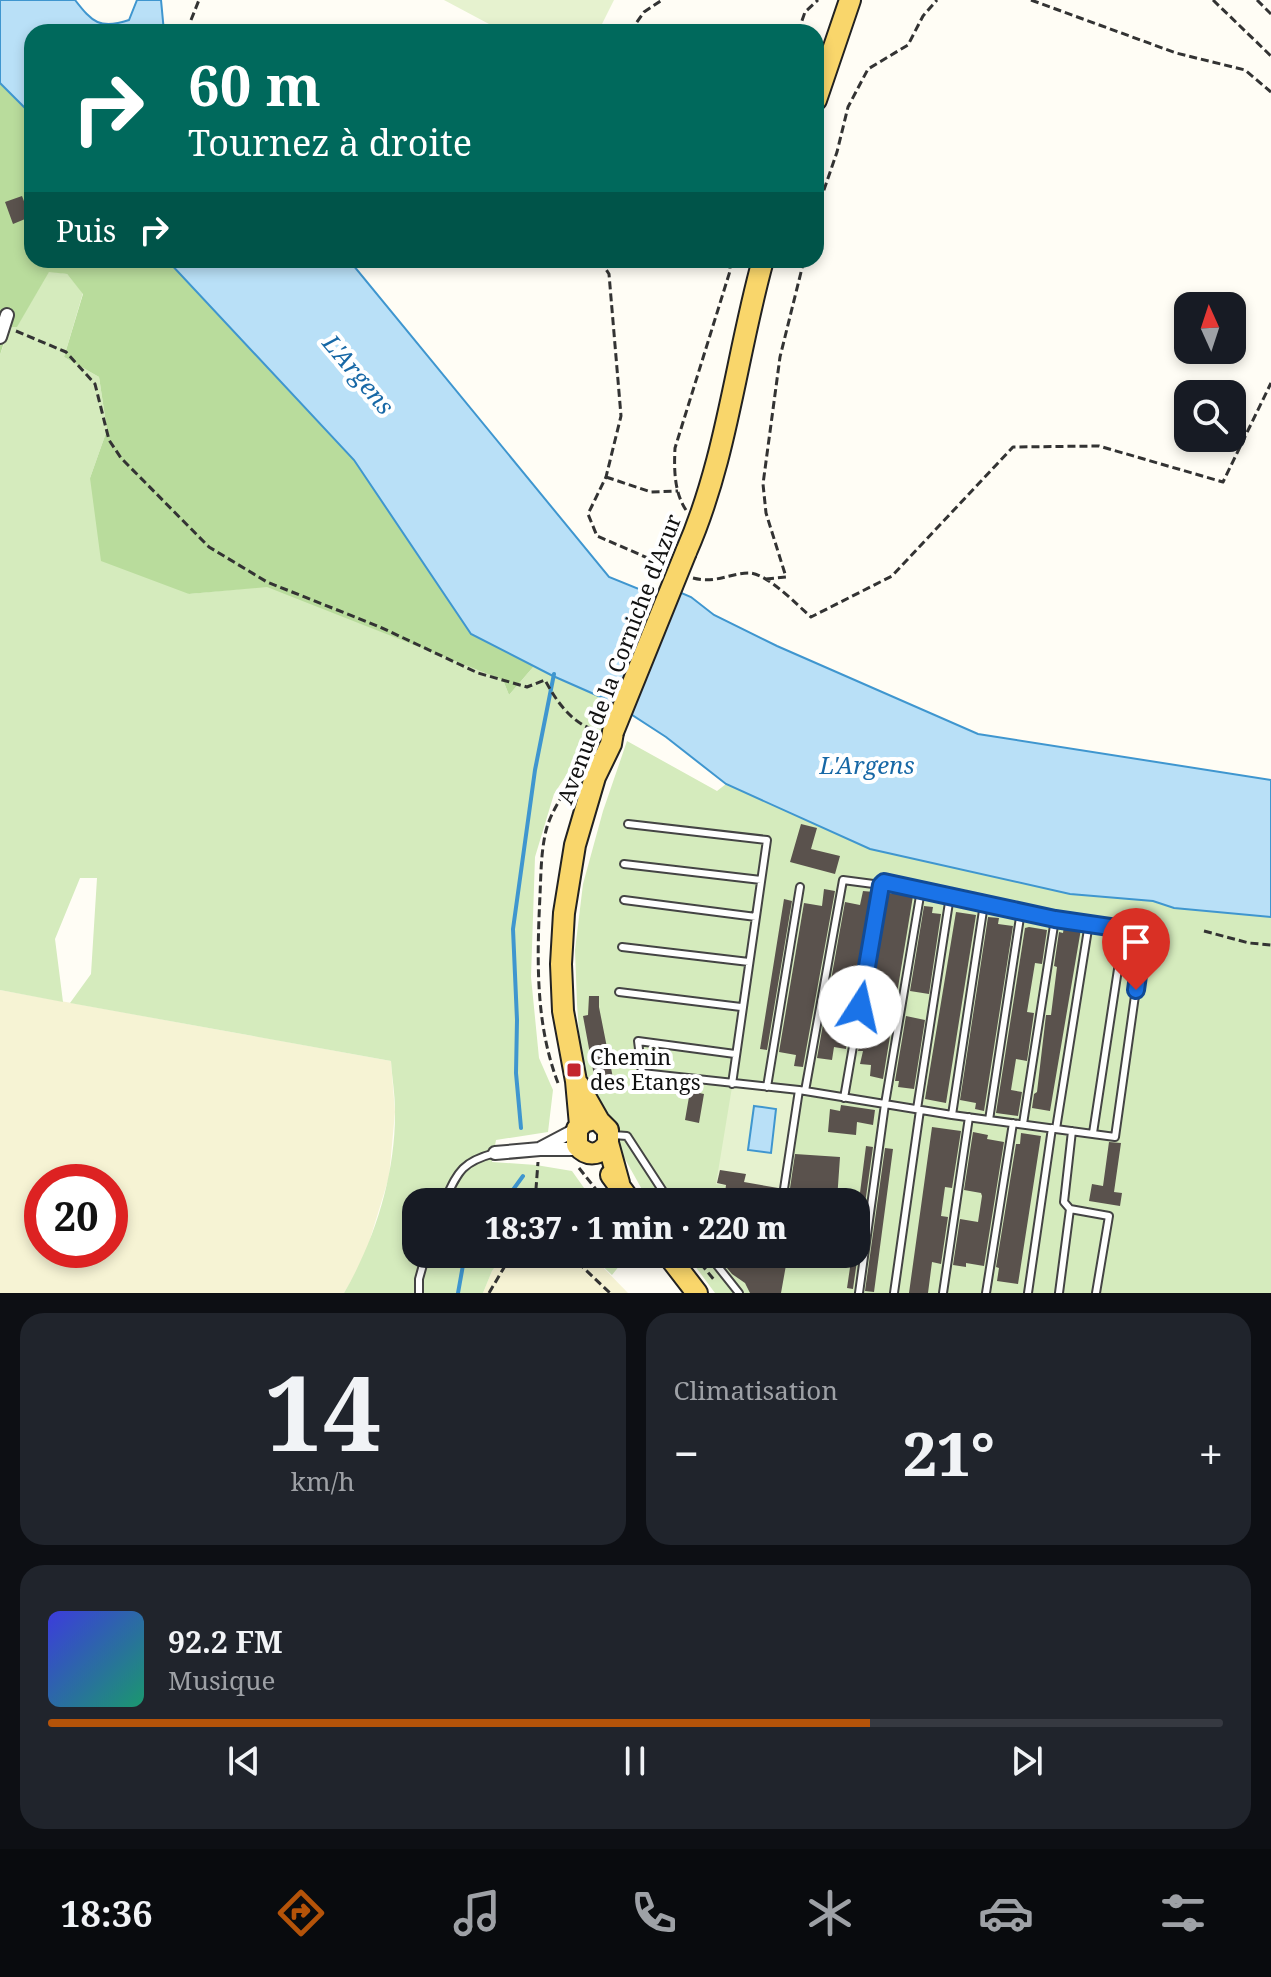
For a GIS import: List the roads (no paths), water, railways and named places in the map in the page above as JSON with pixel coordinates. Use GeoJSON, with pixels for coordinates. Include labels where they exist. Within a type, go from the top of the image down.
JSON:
{"type":"FeatureCollection","features":[{"type":"Feature","properties":{"kind":"main road"},"geometry":{"type":"LineString","coordinates":[[824,60],[850,0]]}},
{"type":"Feature","properties":{"kind":"main road","name":"Avenue de la Corniche d'Azur"},"geometry":{"type":"LineString","coordinates":[[622,1188],[590,1140],[576,1081],[563,1011],[561,964],[564,913],[575,845],[595,777],[611,744],[604,735],[697,526],[733,398],[759,268]]}},
{"type":"Feature","properties":{"kind":"main road"},"geometry":{"type":"LineString","coordinates":[[678,1268],[697,1293]]}},
{"type":"Feature","properties":{"kind":"street"},"geometry":{"type":"LineString","coordinates":[[0,336],[7,315]]}},
{"type":"Feature","properties":{"kind":"street"},"geometry":{"type":"LineString","coordinates":[[495,1153],[590,1140]]}},
{"type":"Feature","properties":{"kind":"street"},"geometry":{"type":"LineString","coordinates":[[534,1150],[590,1140]]}},
{"type":"Feature","properties":{"kind":"lane"},"geometry":{"type":"LineString","coordinates":[[628,824],[767,840],[732,1084]]}},
{"type":"Feature","properties":{"kind":"lane"},"geometry":{"type":"LineString","coordinates":[[624,864],[761,880]]}},
{"type":"Feature","properties":{"kind":"lane"},"geometry":{"type":"LineString","coordinates":[[735,1054],[638,1041],[642,1073],[802,1091],[1115,1137],[1144,932],[1055,919],[884,882],[881,885],[843,880],[802,1091],[785,1188]]}},
{"type":"Feature","properties":{"kind":"lane"},"geometry":{"type":"LineString","coordinates":[[844,1098],[881,885]]}},
{"type":"Feature","properties":{"kind":"lane"},"geometry":{"type":"LineString","coordinates":[[767,1087],[800,887]]}},
{"type":"Feature","properties":{"kind":"lane"},"geometry":{"type":"LineString","coordinates":[[859,1293],[885,1104],[921,890]]}},
{"type":"Feature","properties":{"kind":"lane"},"geometry":{"type":"LineString","coordinates":[[894,1293],[950,896]]}},
{"type":"Feature","properties":{"kind":"lane"},"geometry":{"type":"LineString","coordinates":[[624,900],[756,917]]}},
{"type":"Feature","properties":{"kind":"lane"},"geometry":{"type":"LineString","coordinates":[[952,1115],[984,904]]}},
{"type":"Feature","properties":{"kind":"lane"},"geometry":{"type":"LineString","coordinates":[[989,1120],[1021,911]]}},
{"type":"Feature","properties":{"kind":"lane"},"geometry":{"type":"LineString","coordinates":[[1023,1124],[1055,919]]}},
{"type":"Feature","properties":{"kind":"lane"},"geometry":{"type":"LineString","coordinates":[[1028,1293],[1089,923]]}},
{"type":"Feature","properties":{"kind":"lane"},"geometry":{"type":"LineString","coordinates":[[1093,1133],[1124,930]]}},
{"type":"Feature","properties":{"kind":"lane"},"geometry":{"type":"LineString","coordinates":[[622,947],[749,962]]}},
{"type":"Feature","properties":{"kind":"lane"},"geometry":{"type":"LineString","coordinates":[[619,992],[741,1007]]}},
{"type":"Feature","properties":{"kind":"lane"},"geometry":{"type":"LineString","coordinates":[[943,1293],[969,1117]]}},
{"type":"Feature","properties":{"kind":"lane"},"geometry":{"type":"LineString","coordinates":[[986,1293],[1013,1123]]}},
{"type":"Feature","properties":{"kind":"lane"},"geometry":{"type":"LineString","coordinates":[[1072,1131],[1064,1202],[1070,1209],[1109,1216],[1096,1293]]}},
{"type":"Feature","properties":{"kind":"lane"},"geometry":{"type":"LineString","coordinates":[[590,1140],[627,1136],[661,1188]]}},
{"type":"Feature","properties":{"kind":"lane"},"geometry":{"type":"LineString","coordinates":[[451,1188],[458,1173],[475,1158],[495,1153]]}},
{"type":"Feature","properties":{"kind":"lane"},"geometry":{"type":"LineString","coordinates":[[1059,1293],[1070,1209]]}},
{"type":"Feature","properties":{"kind":"lane"},"geometry":{"type":"LineString","coordinates":[[419,1293],[422,1268]]}},
{"type":"Feature","properties":{"kind":"lane"},"geometry":{"type":"LineString","coordinates":[[718,1268],[739,1293]]}},
{"type":"Feature","properties":{"kind":"water"},"geometry":{"type":"Polygon","coordinates":[[[0,0],[75,0],[92,19],[104,24],[24,24],[24,107],[0,83],[0,0]]]}},
{"type":"Feature","properties":{"kind":"water"},"geometry":{"type":"Polygon","coordinates":[[[137,0],[161,0],[163,24],[111,24],[129,20],[137,0]]]}},
{"type":"Feature","properties":{"kind":"water","name":"L'Argens"},"geometry":{"type":"Polygon","coordinates":[[[174,268],[356,268],[609,577],[646,592],[670,588],[691,597],[714,615],[777,646],[978,734],[1271,780],[1271,917],[1174,908],[1153,901],[1070,894],[870,849],[726,784],[666,737],[612,702],[471,634],[354,460],[174,268]]]}},
{"type":"Feature","properties":{"kind":"water"},"geometry":{"type":"Polygon","coordinates":[[[754,1106],[776,1109],[771,1153],[748,1150],[754,1106]]]}},
{"type":"Feature","properties":{"kind":"waterway"},"geometry":{"type":"LineString","coordinates":[[521,1128],[516,1073],[513,929],[535,770],[554,674]]}},
{"type":"Feature","properties":{"kind":"waterway"},"geometry":{"type":"LineString","coordinates":[[514,1188],[523,1176]]}},
{"type":"Feature","properties":{"kind":"waterway"},"geometry":{"type":"LineString","coordinates":[[458,1293],[462,1268]]}},
{"type":"Feature","properties":{"kind":"place","name":"Chemin des Etangs"},"geometry":{"type":"Point","coordinates":[574,1070]}}]}
